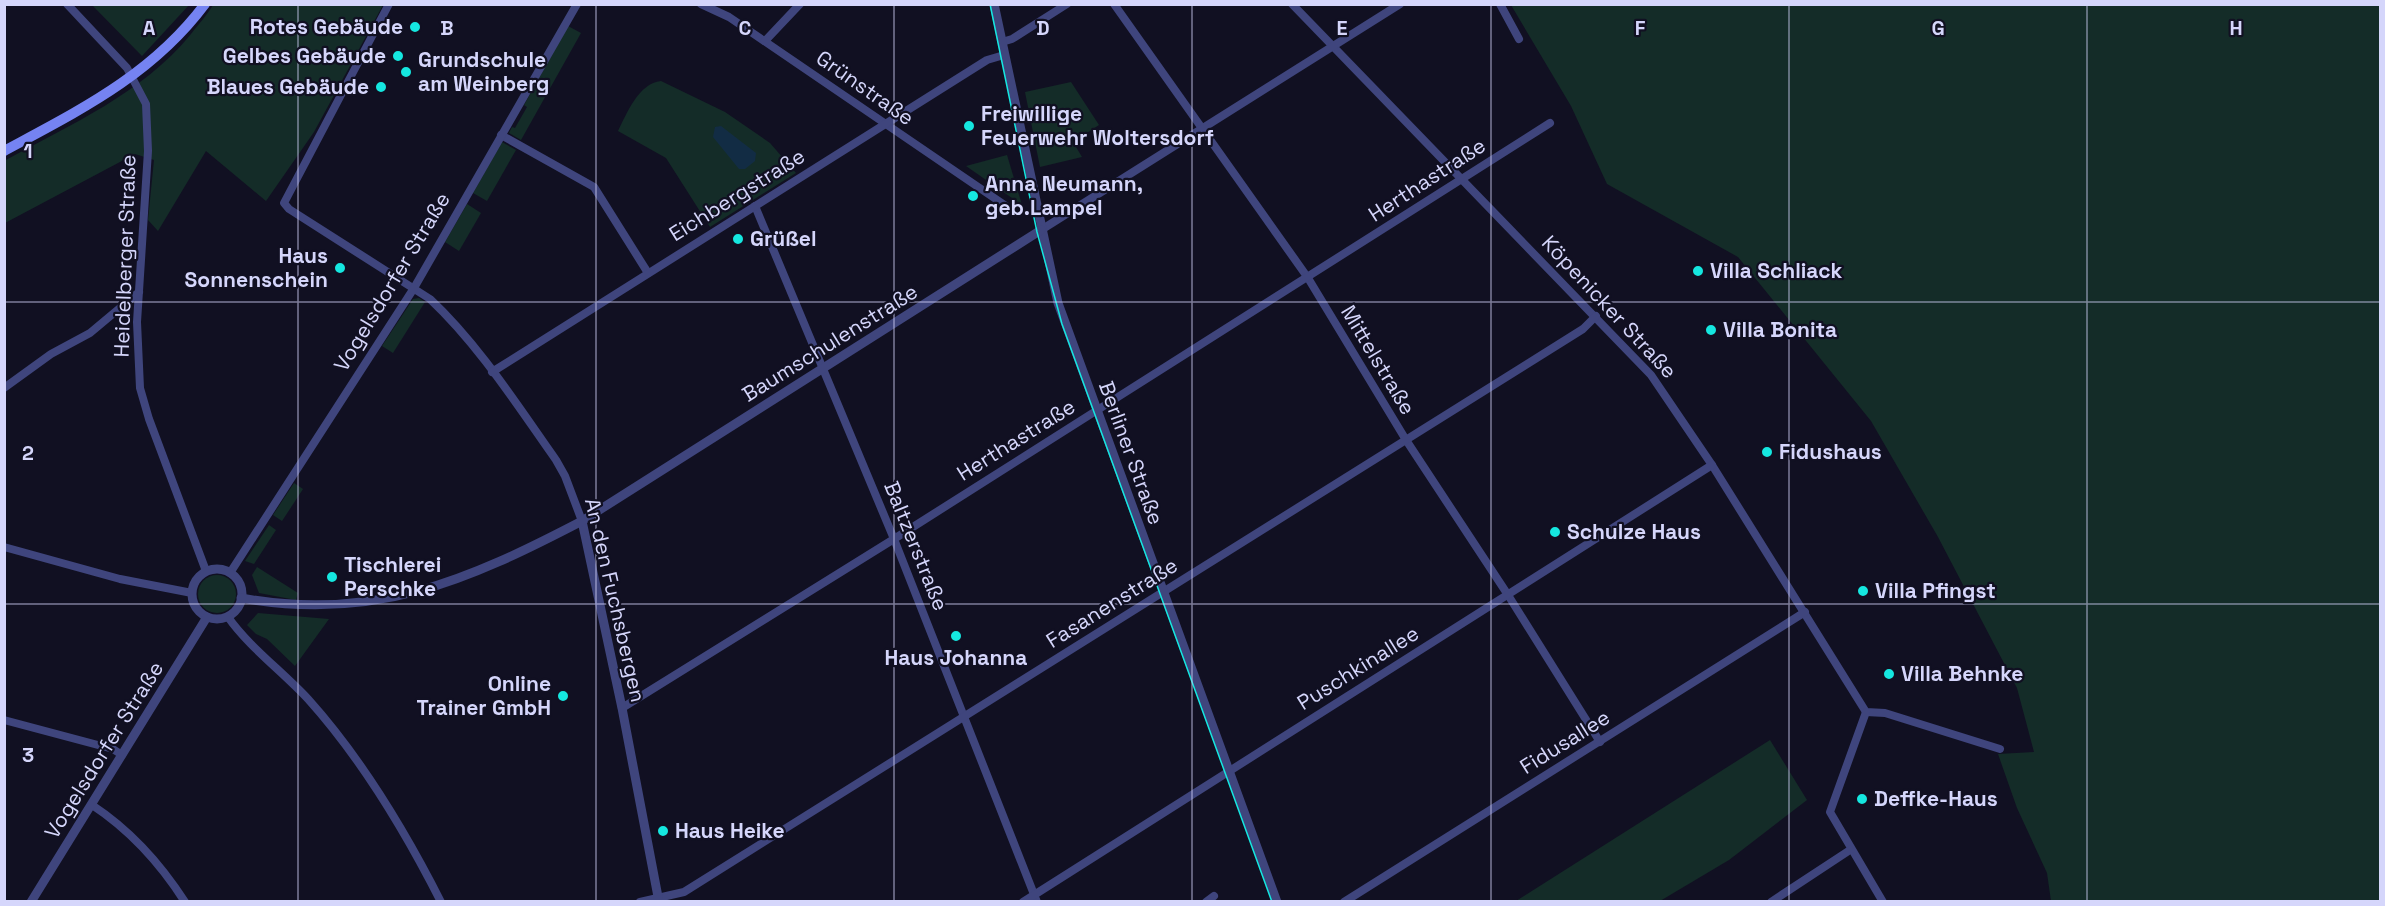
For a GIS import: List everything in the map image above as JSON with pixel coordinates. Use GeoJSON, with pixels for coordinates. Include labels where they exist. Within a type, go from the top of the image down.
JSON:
{"type":"FeatureCollection","features":[{"type":"Feature","properties":{"kind":"main road"},"geometry":{"type":"LineString","coordinates":[[4,151],[133,77],[178,37],[205,4]]}},
{"type":"Feature","properties":{"kind":"street","name":"Heidelberger Straße"},"geometry":{"type":"LineString","coordinates":[[67,4],[133,77],[146,104],[148,151],[137,332],[140,387],[149,419],[206,572]]}},
{"type":"Feature","properties":{"kind":"street","name":"An den Fuchsbergen"},"geometry":{"type":"LineString","coordinates":[[389,4],[284,203],[289,209],[414,288],[442,310],[492,372],[556,460],[565,476],[582,521],[622,708],[659,899]]}},
{"type":"Feature","properties":{"kind":"street","name":"Vogelsdorfer Straße"},"geometry":{"type":"LineString","coordinates":[[230,573],[414,288],[577,4]]}},
{"type":"Feature","properties":{"kind":"street","name":"Grünstraße"},"geometry":{"type":"LineString","coordinates":[[701,4],[729,17],[1006,206]]}},
{"type":"Feature","properties":{"kind":"street"},"geometry":{"type":"LineString","coordinates":[[765,41],[800,4]]}},
{"type":"Feature","properties":{"kind":"street","name":"Berliner Straße"},"geometry":{"type":"LineString","coordinates":[[994,4],[1058,303],[1276,902]]}},
{"type":"Feature","properties":{"kind":"street"},"geometry":{"type":"LineString","coordinates":[[1002,42],[1012,39],[1067,4]]}},
{"type":"Feature","properties":{"kind":"street","name":"Mittelstraße"},"geometry":{"type":"LineString","coordinates":[[1114,4],[1308,278],[1406,440],[1508,595],[1600,742]]}},
{"type":"Feature","properties":{"kind":"street","name":"Köpenicker Straße"},"geometry":{"type":"LineString","coordinates":[[1292,4],[1596,316],[1662,388],[1866,712]]}},
{"type":"Feature","properties":{"kind":"street","name":"Baumschulenstraße"},"geometry":{"type":"LineString","coordinates":[[241,598],[317,607],[362,604],[388,599],[476,572],[515,556],[582,521],[1400,4]]}},
{"type":"Feature","properties":{"kind":"street"},"geometry":{"type":"LineString","coordinates":[[1500,4],[1520,39]]}},
{"type":"Feature","properties":{"kind":"street","name":"Eichbergstraße"},"geometry":{"type":"LineString","coordinates":[[492,372],[987,60],[1004,55]]}},
{"type":"Feature","properties":{"kind":"street","name":"Herthastraße"},"geometry":{"type":"LineString","coordinates":[[622,708],[894,539],[1550,123]]}},
{"type":"Feature","properties":{"kind":"street"},"geometry":{"type":"LineString","coordinates":[[501,135],[594,187],[648,273]]}},
{"type":"Feature","properties":{"kind":"street","name":"Baltzerstraße"},"geometry":{"type":"LineString","coordinates":[[755,206],[894,539],[1036,898]]}},
{"type":"Feature","properties":{"kind":"street"},"geometry":{"type":"LineString","coordinates":[[4,388],[51,354],[90,333],[139,292]]}},
{"type":"Feature","properties":{"kind":"street","name":"Fasanenstraße"},"geometry":{"type":"LineString","coordinates":[[640,902],[684,892],[1583,329],[1596,316]]}},
{"type":"Feature","properties":{"kind":"street","name":"Puschkinallee"},"geometry":{"type":"LineString","coordinates":[[1023,902],[1036,898],[1229,771],[1712,465]]}},
{"type":"Feature","properties":{"kind":"street"},"geometry":{"type":"LineString","coordinates":[[4,547],[120,579],[192,593]]}},
{"type":"Feature","properties":{"kind":"street"},"geometry":{"type":"LineString","coordinates":[[219,569],[230,573],[240,584],[239,606],[228,616],[213,619],[207,617],[196,607],[192,593],[196,580],[206,572],[219,569]]}},
{"type":"Feature","properties":{"kind":"street","name":"Fidusallee"},"geometry":{"type":"LineString","coordinates":[[1344,902],[1805,612]]}},
{"type":"Feature","properties":{"kind":"street"},"geometry":{"type":"LineString","coordinates":[[228,616],[309,700],[358,761],[394,814],[441,902]]}},
{"type":"Feature","properties":{"kind":"street","name":"Vogelsdorfer Straße"},"geometry":{"type":"LineString","coordinates":[[31,902],[207,617]]}},
{"type":"Feature","properties":{"kind":"street"},"geometry":{"type":"LineString","coordinates":[[1883,902],[1850,850],[1830,812],[1866,712],[1886,713],[2000,749]]}},
{"type":"Feature","properties":{"kind":"street"},"geometry":{"type":"LineString","coordinates":[[4,720],[113,749],[122,755]]}},
{"type":"Feature","properties":{"kind":"street"},"geometry":{"type":"LineString","coordinates":[[92,804],[123,826],[145,849],[185,902]]}},
{"type":"Feature","properties":{"kind":"street"},"geometry":{"type":"LineString","coordinates":[[1771,902],[1850,850]]}},
{"type":"Feature","properties":{"kind":"street"},"geometry":{"type":"LineString","coordinates":[[1206,902],[1214,896]]}},
{"type":"Feature","properties":{"kind":"green space"},"geometry":{"type":"Polygon","coordinates":[[[92,5],[189,5],[142,56],[92,5]]]}},
{"type":"Feature","properties":{"kind":"green space"},"geometry":{"type":"Polygon","coordinates":[[[213,5],[383,5],[314,132],[266,201],[206,151],[158,231],[148,220],[154,160],[135,154],[5,223],[4,161],[104,106],[151,74],[191,34],[213,5]]]}},
{"type":"Feature","properties":{"kind":"green space"},"geometry":{"type":"Polygon","coordinates":[[[1511,5],[2380,5],[2380,901],[2051,901],[2047,873],[2017,808],[1998,754],[2034,752],[2017,688],[1938,537],[1871,421],[1738,257],[1607,184],[1571,106],[1511,5]]]}},
{"type":"Feature","properties":{"kind":"green space"},"geometry":{"type":"Polygon","coordinates":[[[568,26],[581,33],[521,140],[509,133],[512,127],[515,128],[527,107],[524,105],[568,26]]]}},
{"type":"Feature","properties":{"kind":"green space"},"geometry":{"type":"Polygon","coordinates":[[[661,81],[725,112],[770,143],[796,173],[710,227],[666,158],[618,131],[640,93],[653,83],[661,81]]]}},
{"type":"Feature","properties":{"kind":"green space"},"geometry":{"type":"Polygon","coordinates":[[[1071,82],[1099,125],[1073,142],[1082,157],[1040,167],[1025,92],[1071,82]]]}},
{"type":"Feature","properties":{"kind":"green space"},"geometry":{"type":"Polygon","coordinates":[[[502,142],[516,150],[487,201],[473,193],[502,142]]]}},
{"type":"Feature","properties":{"kind":"green space"},"geometry":{"type":"Polygon","coordinates":[[[1007,155],[1022,205],[966,166],[1007,155]]]}},
{"type":"Feature","properties":{"kind":"green space"},"geometry":{"type":"Polygon","coordinates":[[[467,204],[481,213],[459,251],[445,242],[467,204]]]}},
{"type":"Feature","properties":{"kind":"green space"},"geometry":{"type":"Polygon","coordinates":[[[419,298],[425,302],[393,353],[382,346],[413,299],[419,298]]]}},
{"type":"Feature","properties":{"kind":"green space"},"geometry":{"type":"Polygon","coordinates":[[[294,483],[303,489],[282,521],[273,515],[294,483]]]}},
{"type":"Feature","properties":{"kind":"green space"},"geometry":{"type":"Polygon","coordinates":[[[269,525],[276,530],[254,564],[245,561],[269,525]]]}},
{"type":"Feature","properties":{"kind":"green space"},"geometry":{"type":"Polygon","coordinates":[[[257,567],[298,593],[296,600],[259,593],[252,575],[257,567]]]}},
{"type":"Feature","properties":{"kind":"green space"},"geometry":{"type":"Polygon","coordinates":[[[217,575],[230,581],[236,594],[230,607],[217,613],[204,607],[198,594],[204,581],[217,575]]]}},
{"type":"Feature","properties":{"kind":"green space"},"geometry":{"type":"Polygon","coordinates":[[[258,613],[329,619],[295,666],[267,639],[256,634],[247,625],[258,613]]]}},
{"type":"Feature","properties":{"kind":"green space"},"geometry":{"type":"Polygon","coordinates":[[[1770,740],[1807,800],[1729,860],[1660,901],[1516,901],[1770,740]]]}},
{"type":"Feature","properties":{"kind":"water"},"geometry":{"type":"Polygon","coordinates":[[[721,126],[756,153],[755,161],[745,169],[739,169],[713,137],[715,127],[721,126]]]}},
{"type":"Feature","properties":{"kind":"tram line"},"geometry":{"type":"LineString","coordinates":[[990,4],[1037,232],[1062,324],[1272,902]]}},
{"type":"Feature","properties":{"kind":"place","name":"Rotes Gebäude"},"geometry":{"type":"Point","coordinates":[415,27]}},
{"type":"Feature","properties":{"kind":"place","name":"Gelbes Gebäude"},"geometry":{"type":"Point","coordinates":[398,56]}},
{"type":"Feature","properties":{"kind":"place","name":"Grundschule am Weinberg"},"geometry":{"type":"Point","coordinates":[406,72]}},
{"type":"Feature","properties":{"kind":"place","name":"Blaues Gebäude"},"geometry":{"type":"Point","coordinates":[381,87]}},
{"type":"Feature","properties":{"kind":"place","name":"Freiwillige Feuerwehr Woltersdorf"},"geometry":{"type":"Point","coordinates":[969,126]}},
{"type":"Feature","properties":{"kind":"place","name":"Anna Neumann, geb.Lampel"},"geometry":{"type":"Point","coordinates":[973,196]}},
{"type":"Feature","properties":{"kind":"place","name":"Grüßel"},"geometry":{"type":"Point","coordinates":[738,239]}},
{"type":"Feature","properties":{"kind":"place","name":"Haus Sonnenschein"},"geometry":{"type":"Point","coordinates":[340,268]}},
{"type":"Feature","properties":{"kind":"place","name":"Villa Schliack"},"geometry":{"type":"Point","coordinates":[1698,271]}},
{"type":"Feature","properties":{"kind":"place","name":"Villa Bonita"},"geometry":{"type":"Point","coordinates":[1711,330]}},
{"type":"Feature","properties":{"kind":"place","name":"Fidushaus"},"geometry":{"type":"Point","coordinates":[1767,452]}},
{"type":"Feature","properties":{"kind":"place","name":"Schulze Haus"},"geometry":{"type":"Point","coordinates":[1555,532]}},
{"type":"Feature","properties":{"kind":"place","name":"Tischlerei Perschke"},"geometry":{"type":"Point","coordinates":[332,577]}},
{"type":"Feature","properties":{"kind":"place","name":"Villa Pfingst"},"geometry":{"type":"Point","coordinates":[1863,591]}},
{"type":"Feature","properties":{"kind":"place","name":"Haus Johanna"},"geometry":{"type":"Point","coordinates":[956,636]}},
{"type":"Feature","properties":{"kind":"place","name":"Villa Behnke"},"geometry":{"type":"Point","coordinates":[1889,674]}},
{"type":"Feature","properties":{"kind":"place","name":"Online Trainer GmbH"},"geometry":{"type":"Point","coordinates":[563,696]}},
{"type":"Feature","properties":{"kind":"place","name":"Deffke-Haus"},"geometry":{"type":"Point","coordinates":[1862,799]}},
{"type":"Feature","properties":{"kind":"place","name":"Haus Heike"},"geometry":{"type":"Point","coordinates":[663,831]}}]}
